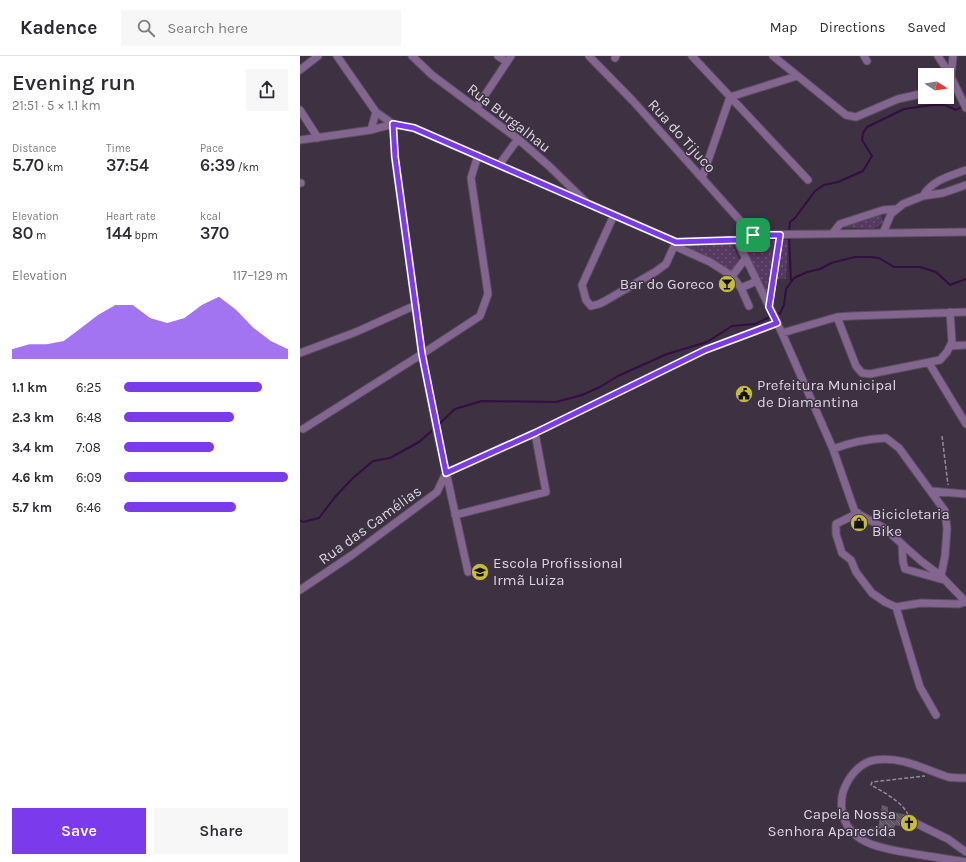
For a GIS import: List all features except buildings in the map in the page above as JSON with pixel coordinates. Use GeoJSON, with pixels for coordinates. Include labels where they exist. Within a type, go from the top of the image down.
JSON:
{"type":"FeatureCollection","features":[{"type":"Feature","properties":{"kind":"street"},"geometry":{"type":"LineString","coordinates":[[300,70],[318,56]]}},
{"type":"Feature","properties":{"kind":"street"},"geometry":{"type":"LineString","coordinates":[[337,56],[376,112],[393,124],[414,128],[676,242],[737,240],[753,235],[966,232]]}},
{"type":"Feature","properties":{"kind":"street","name":"Rua Burgalhau"},"geometry":{"type":"LineString","coordinates":[[412,56],[432,75],[518,139],[549,166],[588,204]]}},
{"type":"Feature","properties":{"kind":"street"},"geometry":{"type":"LineString","coordinates":[[477,107],[509,59],[498,56]]}},
{"type":"Feature","properties":{"kind":"street","name":"Rua do Tijuco"},"geometry":{"type":"LineString","coordinates":[[590,56],[633,101],[753,235]]}},
{"type":"Feature","properties":{"kind":"street"},"geometry":{"type":"LineString","coordinates":[[692,56],[808,180]]}},
{"type":"Feature","properties":{"kind":"street"},"geometry":{"type":"LineString","coordinates":[[772,56],[850,117],[856,117],[898,99],[918,95]]}},
{"type":"Feature","properties":{"kind":"street"},"geometry":{"type":"LineString","coordinates":[[938,56],[945,68]]}},
{"type":"Feature","properties":{"kind":"street"},"geometry":{"type":"LineString","coordinates":[[952,68],[953,56]]}},
{"type":"Feature","properties":{"kind":"street"},"geometry":{"type":"LineString","coordinates":[[730,97],[797,76]]}},
{"type":"Feature","properties":{"kind":"street"},"geometry":{"type":"LineString","coordinates":[[954,83],[964,104]]}},
{"type":"Feature","properties":{"kind":"street"},"geometry":{"type":"LineString","coordinates":[[702,178],[730,97]]}},
{"type":"Feature","properties":{"kind":"street"},"geometry":{"type":"LineString","coordinates":[[300,110],[318,138]]}},
{"type":"Feature","properties":{"kind":"street"},"geometry":{"type":"LineString","coordinates":[[371,130],[376,112]]}},
{"type":"Feature","properties":{"kind":"street"},"geometry":{"type":"LineString","coordinates":[[300,140],[371,130],[393,124]]}},
{"type":"Feature","properties":{"kind":"street"},"geometry":{"type":"LineString","coordinates":[[393,124],[395,157],[422,354],[468,572]]}},
{"type":"Feature","properties":{"kind":"street"},"geometry":{"type":"LineString","coordinates":[[499,165],[518,139]]}},
{"type":"Feature","properties":{"kind":"street"},"geometry":{"type":"LineString","coordinates":[[303,429],[480,316],[488,294],[471,178],[478,156]]}},
{"type":"Feature","properties":{"kind":"street"},"geometry":{"type":"LineString","coordinates":[[922,196],[929,186],[949,176],[966,170]]}},
{"type":"Feature","properties":{"kind":"street"},"geometry":{"type":"LineString","coordinates":[[949,176],[954,189]]}},
{"type":"Feature","properties":{"kind":"street"},"geometry":{"type":"LineString","coordinates":[[883,232],[891,214],[903,204],[922,196],[943,193],[966,185]]}},
{"type":"Feature","properties":{"kind":"street"},"geometry":{"type":"LineString","coordinates":[[833,233],[840,224],[883,210],[896,209]]}},
{"type":"Feature","properties":{"kind":"street"},"geometry":{"type":"LineString","coordinates":[[614,216],[582,285],[586,300],[591,306],[599,304],[655,272],[666,264],[676,242]]}},
{"type":"Feature","properties":{"kind":"street"},"geometry":{"type":"LineString","coordinates":[[737,240],[782,333],[833,449],[855,512],[858,513],[884,528],[943,578],[966,602],[959,604],[922,602],[896,607],[885,602],[872,593],[856,572],[851,560],[842,553],[836,534],[836,524],[858,513]]}},
{"type":"Feature","properties":{"kind":"street"},"geometry":{"type":"LineString","coordinates":[[676,242],[679,248],[710,262],[732,276],[741,288],[749,306]]}},
{"type":"Feature","properties":{"kind":"street"},"geometry":{"type":"LineString","coordinates":[[732,276],[746,258]]}},
{"type":"Feature","properties":{"kind":"street"},"geometry":{"type":"LineString","coordinates":[[741,288],[757,281]]}},
{"type":"Feature","properties":{"kind":"street"},"geometry":{"type":"LineString","coordinates":[[300,353],[356,332],[416,305]]}},
{"type":"Feature","properties":{"kind":"street"},"geometry":{"type":"LineString","coordinates":[[837,317],[856,366],[862,373],[876,374],[940,360],[951,346],[952,342],[950,312]]}},
{"type":"Feature","properties":{"kind":"street"},"geometry":{"type":"LineString","coordinates":[[782,333],[837,317],[966,312]]}},
{"type":"Feature","properties":{"kind":"street"},"geometry":{"type":"LineString","coordinates":[[446,473],[535,433],[705,350],[776,321]]}},
{"type":"Feature","properties":{"kind":"street"},"geometry":{"type":"LineString","coordinates":[[951,346],[966,345]]}},
{"type":"Feature","properties":{"kind":"street"},"geometry":{"type":"LineString","coordinates":[[929,363],[966,424]]}},
{"type":"Feature","properties":{"kind":"street"},"geometry":{"type":"LineString","coordinates":[[455,515],[546,492],[535,433]]}},
{"type":"Feature","properties":{"kind":"street"},"geometry":{"type":"LineString","coordinates":[[833,449],[857,441],[886,438],[899,448],[944,511],[947,529],[943,578]]}},
{"type":"Feature","properties":{"kind":"street","name":"Rua das Camélias"},"geometry":{"type":"LineString","coordinates":[[300,590],[352,555],[437,492],[446,473]]}},
{"type":"Feature","properties":{"kind":"street"},"geometry":{"type":"LineString","coordinates":[[931,492],[966,494]]}},
{"type":"Feature","properties":{"kind":"street"},"geometry":{"type":"LineString","coordinates":[[902,544],[902,558],[905,569],[943,578]]}},
{"type":"Feature","properties":{"kind":"street"},"geometry":{"type":"LineString","coordinates":[[896,607],[920,687],[936,715]]}},
{"type":"Feature","properties":{"kind":"street"},"geometry":{"type":"LineString","coordinates":[[966,778],[949,777],[900,760],[876,759],[868,761],[848,780],[842,796],[841,806],[845,822],[850,830],[870,845],[966,862]]}},
{"type":"Feature","properties":{"kind":"street"},"geometry":{"type":"LineString","coordinates":[[909,820],[948,839],[966,852]]}},
{"type":"Feature","properties":{"kind":"path"},"geometry":{"type":"LineString","coordinates":[[770,309],[786,235]]}},
{"type":"Feature","properties":{"kind":"path"},"geometry":{"type":"LineString","coordinates":[[942,436],[949,493]]}},
{"type":"Feature","properties":{"kind":"path"},"geometry":{"type":"LineString","coordinates":[[908,778],[872,782],[871,785],[891,796],[906,810],[909,820]]}},
{"type":"Feature","properties":{"kind":"shaded area"},"geometry":{"type":"Polygon","coordinates":[[[881,213],[883,223],[873,229],[839,227],[881,213]]]}},
{"type":"Feature","properties":{"kind":"shaded area"},"geometry":{"type":"Polygon","coordinates":[[[756,240],[788,240],[786,279],[775,279],[773,304],[748,255],[750,246],[756,240]]]}},
{"type":"Feature","properties":{"kind":"shaded area"},"geometry":{"type":"Polygon","coordinates":[[[684,244],[732,244],[739,259],[731,271],[683,248],[684,244]]]}},
{"type":"Feature","properties":{"kind":"waterway"},"geometry":{"type":"LineString","coordinates":[[789,232],[790,222],[795,218],[815,191],[824,185],[838,182],[863,171],[872,156],[862,140],[863,133],[867,127],[904,109],[932,105],[945,105],[956,110],[963,106]]}},
{"type":"Feature","properties":{"kind":"waterway"},"geometry":{"type":"LineString","coordinates":[[789,236],[791,282]]}},
{"type":"Feature","properties":{"kind":"waterway"},"geometry":{"type":"LineString","coordinates":[[776,315],[780,313],[784,305],[786,289],[794,278],[807,272],[820,269],[831,263],[855,257],[879,258],[894,267],[920,267],[936,272],[950,285],[966,279]]}},
{"type":"Feature","properties":{"kind":"waterway"},"geometry":{"type":"LineString","coordinates":[[438,425],[455,409],[482,401],[556,402],[582,395],[600,387],[618,376],[667,354],[707,342],[732,326],[755,324],[772,316]]}},
{"type":"Feature","properties":{"kind":"waterway"},"geometry":{"type":"LineString","coordinates":[[300,520],[303,522],[319,518],[335,497],[353,478],[373,461],[390,458],[419,442],[435,428]]}},
{"type":"Feature","properties":{"kind":"place","name":"Bar do Goreco"},"geometry":{"type":"Point","coordinates":[727,284]}},
{"type":"Feature","properties":{"kind":"place","name":"Prefeitura Municipal de Diamantina"},"geometry":{"type":"Point","coordinates":[744,394]}},
{"type":"Feature","properties":{"kind":"place","name":"Bicicletaria Bike"},"geometry":{"type":"Point","coordinates":[859,523]}},
{"type":"Feature","properties":{"kind":"place","name":"Escola Profissional Irmã Luiza"},"geometry":{"type":"Point","coordinates":[480,572]}},
{"type":"Feature","properties":{"kind":"place","name":"Capela Nossa Senhora Aparecida"},"geometry":{"type":"Point","coordinates":[909,823]}},
{"type":"Feature","properties":{"kind":"route"},"geometry":{"type":"LineString","coordinates":[[393,124],[414,128],[676,242],[737,240],[753,235],[780,235],[769,307],[777,323],[705,350],[535,433],[446,473],[422,354],[395,157],[393,124]]}}]}
